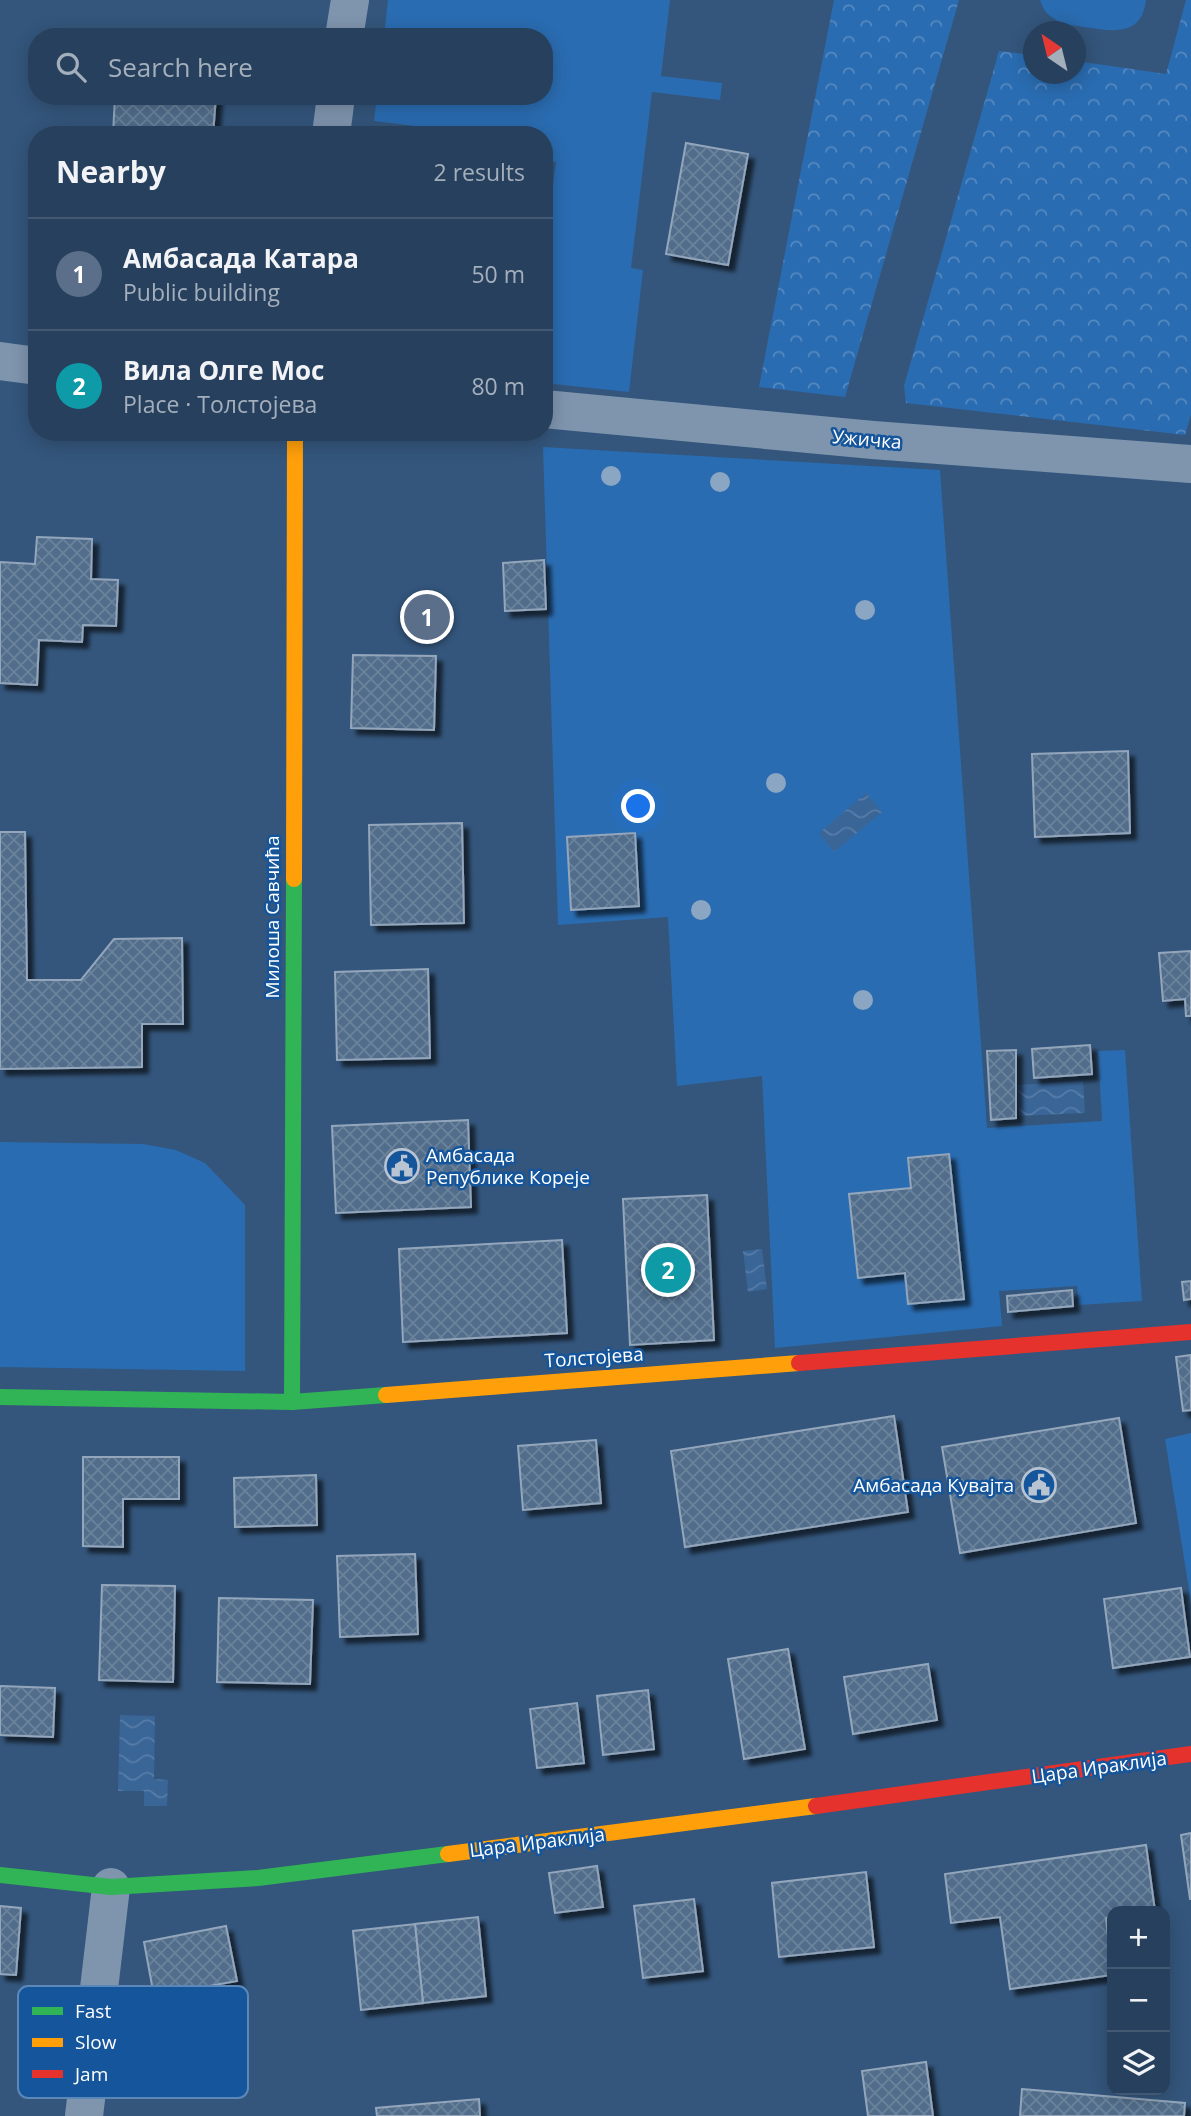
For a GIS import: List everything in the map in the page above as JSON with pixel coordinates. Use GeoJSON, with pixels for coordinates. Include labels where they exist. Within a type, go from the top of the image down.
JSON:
{"type":"FeatureCollection","features":[{"type":"Feature","properties":{"kind":"street"},"geometry":{"type":"LineString","coordinates":[[346,28],[350,0]]}},
{"type":"Feature","properties":{"kind":"street"},"geometry":{"type":"LineString","coordinates":[[332,126],[335,105]]}},
{"type":"Feature","properties":{"kind":"street"},"geometry":{"type":"LineString","coordinates":[[0,361],[28,365]]}},
{"type":"Feature","properties":{"kind":"street","name":"Ужичка"},"geometry":{"type":"LineString","coordinates":[[553,410],[873,440],[1190,459]]}},
{"type":"Feature","properties":{"kind":"street","name":"Милоша Савчића"},"geometry":{"type":"LineString","coordinates":[[292,1402],[295,441]]}},
{"type":"Feature","properties":{"kind":"street","name":"Толстојева"},"geometry":{"type":"LineString","coordinates":[[0,1397],[292,1402],[1191,1332]]}},
{"type":"Feature","properties":{"kind":"street","name":"Цара Ираклија"},"geometry":{"type":"LineString","coordinates":[[0,1875],[111,1886],[258,1878],[773,1812],[1191,1754]]}},
{"type":"Feature","properties":{"kind":"street"},"geometry":{"type":"LineString","coordinates":[[99,1986],[111,1886]]}},
{"type":"Feature","properties":{"kind":"street"},"geometry":{"type":"LineString","coordinates":[[84,2116],[86,2098]]}},
{"type":"Feature","properties":{"kind":"green space"},"geometry":{"type":"Polygon","coordinates":[[[388,0],[670,0],[661,76],[722,83],[720,100],[652,92],[631,268],[643,270],[629,392],[553,384],[553,186],[556,162],[553,162],[553,126],[415,126],[374,121],[376,105],[553,105],[553,28],[385,28],[388,0]]]}},
{"type":"Feature","properties":{"kind":"green space"},"geometry":{"type":"Polygon","coordinates":[[[834,0],[959,0],[845,397],[759,387],[834,0]]]}},
{"type":"Feature","properties":{"kind":"green space"},"geometry":{"type":"Polygon","coordinates":[[[1040,0],[1146,0],[1144,11],[1134,25],[1119,30],[1086,27],[1086,21],[1058,21],[1043,8],[1040,0]]]}},
{"type":"Feature","properties":{"kind":"green space"},"geometry":{"type":"Polygon","coordinates":[[[1186,0],[1191,0],[1191,415],[1185,435],[906,403],[904,386],[999,51],[1023,54],[1023,84],[1086,84],[1086,62],[1166,74],[1186,0]]]}},
{"type":"Feature","properties":{"kind":"green space"},"geometry":{"type":"Polygon","coordinates":[[[543,447],[940,470],[987,1128],[1102,1121],[1098,1051],[1125,1050],[1142,1301],[1079,1305],[1077,1286],[999,1291],[1002,1326],[775,1348],[762,1076],[677,1086],[668,917],[558,925],[543,447]]]}},
{"type":"Feature","properties":{"kind":"green space"},"geometry":{"type":"Polygon","coordinates":[[[0,1142],[143,1144],[176,1150],[205,1163],[245,1205],[245,1371],[0,1367],[0,1142]]]}},
{"type":"Feature","properties":{"kind":"green space"},"geometry":{"type":"Polygon","coordinates":[[[1191,1433],[1191,1602],[1165,1439],[1191,1433]]]}},
{"type":"Feature","properties":{"kind":"water"},"geometry":{"type":"Polygon","coordinates":[[[866,793],[882,812],[834,852],[819,833],[866,793]]]}},
{"type":"Feature","properties":{"kind":"water"},"geometry":{"type":"Polygon","coordinates":[[[1083,1081],[1085,1113],[1019,1116],[1017,1085],[1083,1081]]]}},
{"type":"Feature","properties":{"kind":"water"},"geometry":{"type":"Polygon","coordinates":[[[762,1249],[767,1289],[748,1292],[743,1251],[762,1249]]]}},
{"type":"Feature","properties":{"kind":"water"},"geometry":{"type":"Polygon","coordinates":[[[120,1715],[155,1716],[154,1779],[168,1780],[167,1806],[144,1806],[144,1791],[118,1791],[120,1715]]]}},
{"type":"Feature","properties":{"kind":"building"},"geometry":{"type":"Polygon","coordinates":[[[115,105],[215,105],[214,126],[113,126],[115,105]]]}},
{"type":"Feature","properties":{"kind":"building"},"geometry":{"type":"Polygon","coordinates":[[[686,143],[748,154],[728,265],[666,254],[686,143]]]}},
{"type":"Feature","properties":{"kind":"building"},"geometry":{"type":"Polygon","coordinates":[[[37,537],[92,539],[91,579],[118,580],[116,626],[83,625],[82,642],[39,640],[37,685],[0,683],[0,562],[35,564],[37,537]]]}},
{"type":"Feature","properties":{"kind":"building"},"geometry":{"type":"Polygon","coordinates":[[[544,560],[546,609],[505,611],[503,563],[544,560]]]}},
{"type":"Feature","properties":{"kind":"building"},"geometry":{"type":"Polygon","coordinates":[[[353,655],[436,656],[434,730],[351,728],[353,655]]]}},
{"type":"Feature","properties":{"kind":"building"},"geometry":{"type":"Polygon","coordinates":[[[1128,751],[1130,833],[1035,837],[1032,754],[1128,751]]]}},
{"type":"Feature","properties":{"kind":"building"},"geometry":{"type":"Polygon","coordinates":[[[462,823],[464,923],[371,925],[369,825],[462,823]]]}},
{"type":"Feature","properties":{"kind":"building"},"geometry":{"type":"Polygon","coordinates":[[[0,832],[25,832],[27,980],[81,980],[114,939],[182,938],[183,1024],[142,1024],[142,1067],[0,1069],[0,832]]]}},
{"type":"Feature","properties":{"kind":"building"},"geometry":{"type":"Polygon","coordinates":[[[635,833],[639,906],[571,910],[567,837],[635,833]]]}},
{"type":"Feature","properties":{"kind":"building"},"geometry":{"type":"Polygon","coordinates":[[[1191,951],[1191,1016],[1186,1016],[1185,999],[1163,1001],[1159,953],[1191,951]]]}},
{"type":"Feature","properties":{"kind":"building"},"geometry":{"type":"Polygon","coordinates":[[[428,969],[430,1058],[337,1060],[335,972],[428,969]]]}},
{"type":"Feature","properties":{"kind":"building"},"geometry":{"type":"Polygon","coordinates":[[[1090,1045],[1092,1074],[1034,1078],[1032,1049],[1090,1045]]]}},
{"type":"Feature","properties":{"kind":"building"},"geometry":{"type":"Polygon","coordinates":[[[1016,1050],[1016,1118],[991,1120],[987,1051],[1016,1050]]]}},
{"type":"Feature","properties":{"kind":"building","name":"Амбасада Републике Кореје"},"geometry":{"type":"Polygon","coordinates":[[[468,1120],[471,1207],[336,1213],[332,1126],[468,1120]]]}},
{"type":"Feature","properties":{"kind":"building"},"geometry":{"type":"Polygon","coordinates":[[[949,1154],[964,1299],[908,1304],[905,1273],[858,1278],[849,1194],[911,1188],[908,1158],[949,1154]]]}},
{"type":"Feature","properties":{"kind":"building"},"geometry":{"type":"Polygon","coordinates":[[[707,1195],[714,1340],[630,1345],[623,1199],[707,1195]]]}},
{"type":"Feature","properties":{"kind":"building"},"geometry":{"type":"Polygon","coordinates":[[[562,1240],[567,1333],[403,1342],[399,1249],[562,1240]]]}},
{"type":"Feature","properties":{"kind":"building"},"geometry":{"type":"Polygon","coordinates":[[[1191,1281],[1191,1299],[1184,1300],[1182,1282],[1191,1281]]]}},
{"type":"Feature","properties":{"kind":"building"},"geometry":{"type":"Polygon","coordinates":[[[1072,1290],[1073,1306],[1008,1312],[1007,1296],[1072,1290]]]}},
{"type":"Feature","properties":{"kind":"building"},"geometry":{"type":"Polygon","coordinates":[[[1191,1355],[1191,1410],[1183,1411],[1176,1357],[1191,1355]]]}},
{"type":"Feature","properties":{"kind":"building"},"geometry":{"type":"Polygon","coordinates":[[[894,1416],[908,1512],[685,1547],[671,1451],[894,1416]]]}},
{"type":"Feature","properties":{"kind":"building","name":"Амбасада Кувајта"},"geometry":{"type":"Polygon","coordinates":[[[1119,1418],[1136,1523],[960,1553],[942,1447],[1119,1418]]]}},
{"type":"Feature","properties":{"kind":"building"},"geometry":{"type":"Polygon","coordinates":[[[596,1440],[601,1503],[523,1510],[518,1446],[596,1440]]]}},
{"type":"Feature","properties":{"kind":"building"},"geometry":{"type":"Polygon","coordinates":[[[83,1457],[179,1457],[179,1499],[123,1499],[123,1547],[83,1546],[83,1457]]]}},
{"type":"Feature","properties":{"kind":"building"},"geometry":{"type":"Polygon","coordinates":[[[316,1475],[317,1525],[235,1527],[234,1478],[316,1475]]]}},
{"type":"Feature","properties":{"kind":"building"},"geometry":{"type":"Polygon","coordinates":[[[415,1554],[418,1634],[340,1637],[337,1556],[415,1554]]]}},
{"type":"Feature","properties":{"kind":"building"},"geometry":{"type":"Polygon","coordinates":[[[102,1585],[175,1586],[173,1682],[99,1680],[102,1585]]]}},
{"type":"Feature","properties":{"kind":"building"},"geometry":{"type":"Polygon","coordinates":[[[1181,1588],[1190,1657],[1113,1668],[1104,1599],[1181,1588]]]}},
{"type":"Feature","properties":{"kind":"building"},"geometry":{"type":"Polygon","coordinates":[[[219,1598],[313,1600],[310,1684],[217,1682],[219,1598]]]}},
{"type":"Feature","properties":{"kind":"building"},"geometry":{"type":"Polygon","coordinates":[[[788,1649],[805,1749],[744,1759],[728,1659],[788,1649]]]}},
{"type":"Feature","properties":{"kind":"building"},"geometry":{"type":"Polygon","coordinates":[[[928,1664],[937,1720],[853,1734],[844,1677],[928,1664]]]}},
{"type":"Feature","properties":{"kind":"building"},"geometry":{"type":"Polygon","coordinates":[[[0,1686],[55,1688],[53,1737],[0,1735],[0,1686]]]}},
{"type":"Feature","properties":{"kind":"building"},"geometry":{"type":"Polygon","coordinates":[[[648,1690],[654,1749],[603,1755],[597,1696],[648,1690]]]}},
{"type":"Feature","properties":{"kind":"building"},"geometry":{"type":"Polygon","coordinates":[[[577,1703],[584,1763],[537,1768],[530,1709],[577,1703]]]}},
{"type":"Feature","properties":{"kind":"building"},"geometry":{"type":"Polygon","coordinates":[[[1191,1833],[1191,1899],[1190,1899],[1181,1835],[1191,1833]]]}},
{"type":"Feature","properties":{"kind":"building"},"geometry":{"type":"Polygon","coordinates":[[[1146,1845],[1154,1906],[1107,1906],[1107,1976],[1010,1989],[1000,1917],[951,1923],[945,1874],[1146,1845]]]}},
{"type":"Feature","properties":{"kind":"building"},"geometry":{"type":"Polygon","coordinates":[[[597,1866],[603,1907],[555,1913],[549,1873],[597,1866]]]}},
{"type":"Feature","properties":{"kind":"building"},"geometry":{"type":"Polygon","coordinates":[[[866,1872],[874,1947],[779,1957],[772,1883],[866,1872]]]}},
{"type":"Feature","properties":{"kind":"building"},"geometry":{"type":"Polygon","coordinates":[[[694,1899],[703,1971],[643,1978],[634,1906],[694,1899]]]}},
{"type":"Feature","properties":{"kind":"building"},"geometry":{"type":"Polygon","coordinates":[[[0,1906],[21,1908],[16,1975],[0,1974],[0,1906]]]}},
{"type":"Feature","properties":{"kind":"building"},"geometry":{"type":"Polygon","coordinates":[[[478,1917],[486,1996],[423,2003],[415,1924],[478,1917]]]}},
{"type":"Feature","properties":{"kind":"building"},"geometry":{"type":"Polygon","coordinates":[[[415,1924],[423,2003],[361,2010],[353,1931],[415,1924]]]}},
{"type":"Feature","properties":{"kind":"building"},"geometry":{"type":"Polygon","coordinates":[[[226,1926],[237,1981],[209,1986],[152,1986],[144,1942],[226,1926]]]}},
{"type":"Feature","properties":{"kind":"building"},"geometry":{"type":"Polygon","coordinates":[[[926,2062],[933,2116],[868,2116],[862,2071],[926,2062]]]}},
{"type":"Feature","properties":{"kind":"building"},"geometry":{"type":"Polygon","coordinates":[[[1022,2089],[1185,2103],[1184,2116],[1020,2116],[1022,2089]]]}},
{"type":"Feature","properties":{"kind":"building"},"geometry":{"type":"Polygon","coordinates":[[[479,2099],[480,2116],[377,2116],[376,2108],[479,2099]]]}},
{"type":"Feature","properties":{"kind":"traffic: fast"},"geometry":{"type":"LineString","coordinates":[[292,1402],[294,879]]}},
{"type":"Feature","properties":{"kind":"traffic: fast"},"geometry":{"type":"LineString","coordinates":[[0,1397],[292,1402],[386,1395]]}},
{"type":"Feature","properties":{"kind":"traffic: fast"},"geometry":{"type":"LineString","coordinates":[[0,1875],[111,1887],[258,1878],[448,1854]]}},
{"type":"Feature","properties":{"kind":"traffic: slow"},"geometry":{"type":"LineString","coordinates":[[294,879],[295,441]]}},
{"type":"Feature","properties":{"kind":"traffic: slow"},"geometry":{"type":"LineString","coordinates":[[386,1395],[799,1363]]}},
{"type":"Feature","properties":{"kind":"traffic: slow"},"geometry":{"type":"LineString","coordinates":[[448,1854],[816,1806]]}},
{"type":"Feature","properties":{"kind":"traffic: jam"},"geometry":{"type":"LineString","coordinates":[[799,1363],[1191,1332]]}},
{"type":"Feature","properties":{"kind":"traffic: jam"},"geometry":{"type":"LineString","coordinates":[[816,1806],[1191,1754]]}},
{"type":"Feature","properties":{"kind":"place","name":"Амбасада Катара"},"geometry":{"type":"Point","coordinates":[427,617]}},
{"type":"Feature","properties":{"kind":"place","name":"Амбасада Републике Кореје"},"geometry":{"type":"Point","coordinates":[402,1166]}},
{"type":"Feature","properties":{"kind":"place","name":"Вила Олге Мос"},"geometry":{"type":"Point","coordinates":[668,1270]}},
{"type":"Feature","properties":{"kind":"place","name":"Амбасада Кувајта"},"geometry":{"type":"Point","coordinates":[1039,1485]}}]}
